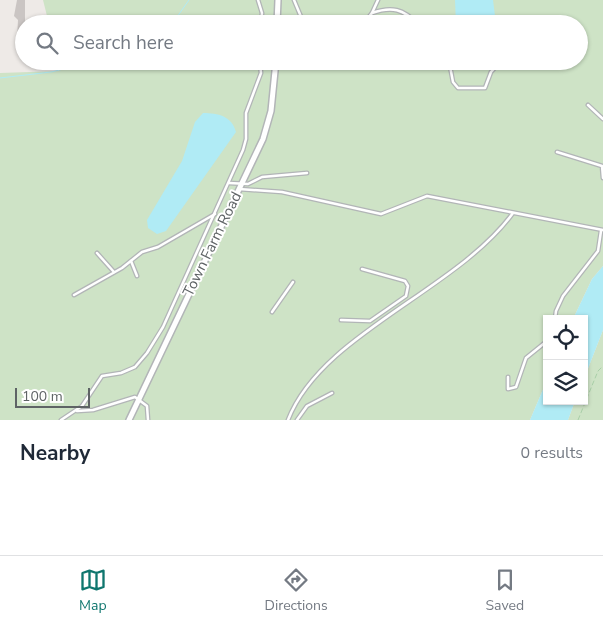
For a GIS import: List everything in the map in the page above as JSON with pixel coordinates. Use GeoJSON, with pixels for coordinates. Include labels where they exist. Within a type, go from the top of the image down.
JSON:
{"type":"FeatureCollection","features":[{"type":"Feature","properties":{"kind":"street"},"geometry":{"type":"LineString","coordinates":[[277,15],[278,0]]}},
{"type":"Feature","properties":{"kind":"street","name":"Town Farm Road"},"geometry":{"type":"LineString","coordinates":[[129,420],[267,127],[272,104],[275,70]]}},
{"type":"Feature","properties":{"kind":"lane"},"geometry":{"type":"LineString","coordinates":[[258,0],[260,15]]}},
{"type":"Feature","properties":{"kind":"lane"},"geometry":{"type":"LineString","coordinates":[[294,0],[300,15]]}},
{"type":"Feature","properties":{"kind":"lane"},"geometry":{"type":"LineString","coordinates":[[372,13],[378,0]]}},
{"type":"Feature","properties":{"kind":"lane"},"geometry":{"type":"LineString","coordinates":[[372,13],[394,8],[409,15]]}},
{"type":"Feature","properties":{"kind":"lane"},"geometry":{"type":"LineString","coordinates":[[61,420],[82,406],[102,376],[129,371],[147,353],[163,327],[243,150],[246,139],[246,113],[261,70]]}},
{"type":"Feature","properties":{"kind":"lane"},"geometry":{"type":"LineString","coordinates":[[451,70],[454,82],[458,88],[468,89],[485,88],[493,70]]}},
{"type":"Feature","properties":{"kind":"lane"},"geometry":{"type":"LineString","coordinates":[[588,105],[603,120]]}},
{"type":"Feature","properties":{"kind":"lane"},"geometry":{"type":"LineString","coordinates":[[557,152],[602,166],[603,178]]}},
{"type":"Feature","properties":{"kind":"lane"},"geometry":{"type":"LineString","coordinates":[[240,186],[262,177],[307,173]]}},
{"type":"Feature","properties":{"kind":"lane"},"geometry":{"type":"LineString","coordinates":[[229,183],[282,192],[381,214],[427,196],[602,230],[598,250],[563,296],[556,315]]}},
{"type":"Feature","properties":{"kind":"lane"},"geometry":{"type":"LineString","coordinates":[[74,295],[114,272],[142,252],[158,247],[216,213]]}},
{"type":"Feature","properties":{"kind":"lane"},"geometry":{"type":"LineString","coordinates":[[288,420],[297,401],[329,363],[375,326],[467,262],[500,231],[513,214]]}},
{"type":"Feature","properties":{"kind":"lane"},"geometry":{"type":"LineString","coordinates":[[97,253],[114,272]]}},
{"type":"Feature","properties":{"kind":"lane"},"geometry":{"type":"LineString","coordinates":[[131,261],[137,276]]}},
{"type":"Feature","properties":{"kind":"lane"},"geometry":{"type":"LineString","coordinates":[[341,320],[370,321],[406,296],[408,286],[405,281],[362,268]]}},
{"type":"Feature","properties":{"kind":"lane"},"geometry":{"type":"LineString","coordinates":[[272,312],[293,282]]}},
{"type":"Feature","properties":{"kind":"lane"},"geometry":{"type":"LineString","coordinates":[[508,377],[508,388],[513,389],[516,387],[526,358],[543,344]]}},
{"type":"Feature","properties":{"kind":"lane"},"geometry":{"type":"LineString","coordinates":[[297,420],[307,406],[332,393]]}},
{"type":"Feature","properties":{"kind":"lane"},"geometry":{"type":"LineString","coordinates":[[75,411],[93,410],[135,397],[147,406],[148,420]]}},
{"type":"Feature","properties":{"kind":"path"},"geometry":{"type":"LineString","coordinates":[[578,420],[598,371],[603,366]]}},
{"type":"Feature","properties":{"kind":"green space"},"geometry":{"type":"Polygon","coordinates":[[[43,0],[603,0],[603,266],[592,279],[575,315],[543,315],[543,389],[530,420],[0,420],[0,73],[59,70],[588,70],[588,15],[47,15],[43,0]]]}},
{"type":"Feature","properties":{"kind":"green space"},"geometry":{"type":"Polygon","coordinates":[[[603,330],[603,420],[568,420],[574,405],[588,405],[588,369],[603,330]]]}},
{"type":"Feature","properties":{"kind":"water"},"geometry":{"type":"Polygon","coordinates":[[[455,0],[493,0],[495,15],[456,15],[455,0]]]}},
{"type":"Feature","properties":{"kind":"water"},"geometry":{"type":"Polygon","coordinates":[[[203,113],[224,116],[231,122],[236,132],[166,231],[157,234],[148,228],[147,220],[182,161],[195,122],[203,113]]]}},
{"type":"Feature","properties":{"kind":"water"},"geometry":{"type":"Polygon","coordinates":[[[603,266],[603,330],[588,369],[588,315],[575,315],[592,279],[603,266]]]}},
{"type":"Feature","properties":{"kind":"water"},"geometry":{"type":"Polygon","coordinates":[[[543,389],[543,405],[574,405],[568,420],[530,420],[543,389]]]}},
{"type":"Feature","properties":{"kind":"building"},"geometry":{"type":"Polygon","coordinates":[[[17,0],[25,0],[25,15],[14,16],[17,0]]]}},
{"type":"Feature","properties":{"kind":"waterway"},"geometry":{"type":"LineString","coordinates":[[178,15],[189,0]]}},
{"type":"Feature","properties":{"kind":"waterway"},"geometry":{"type":"LineString","coordinates":[[0,78],[59,70]]}}]}
